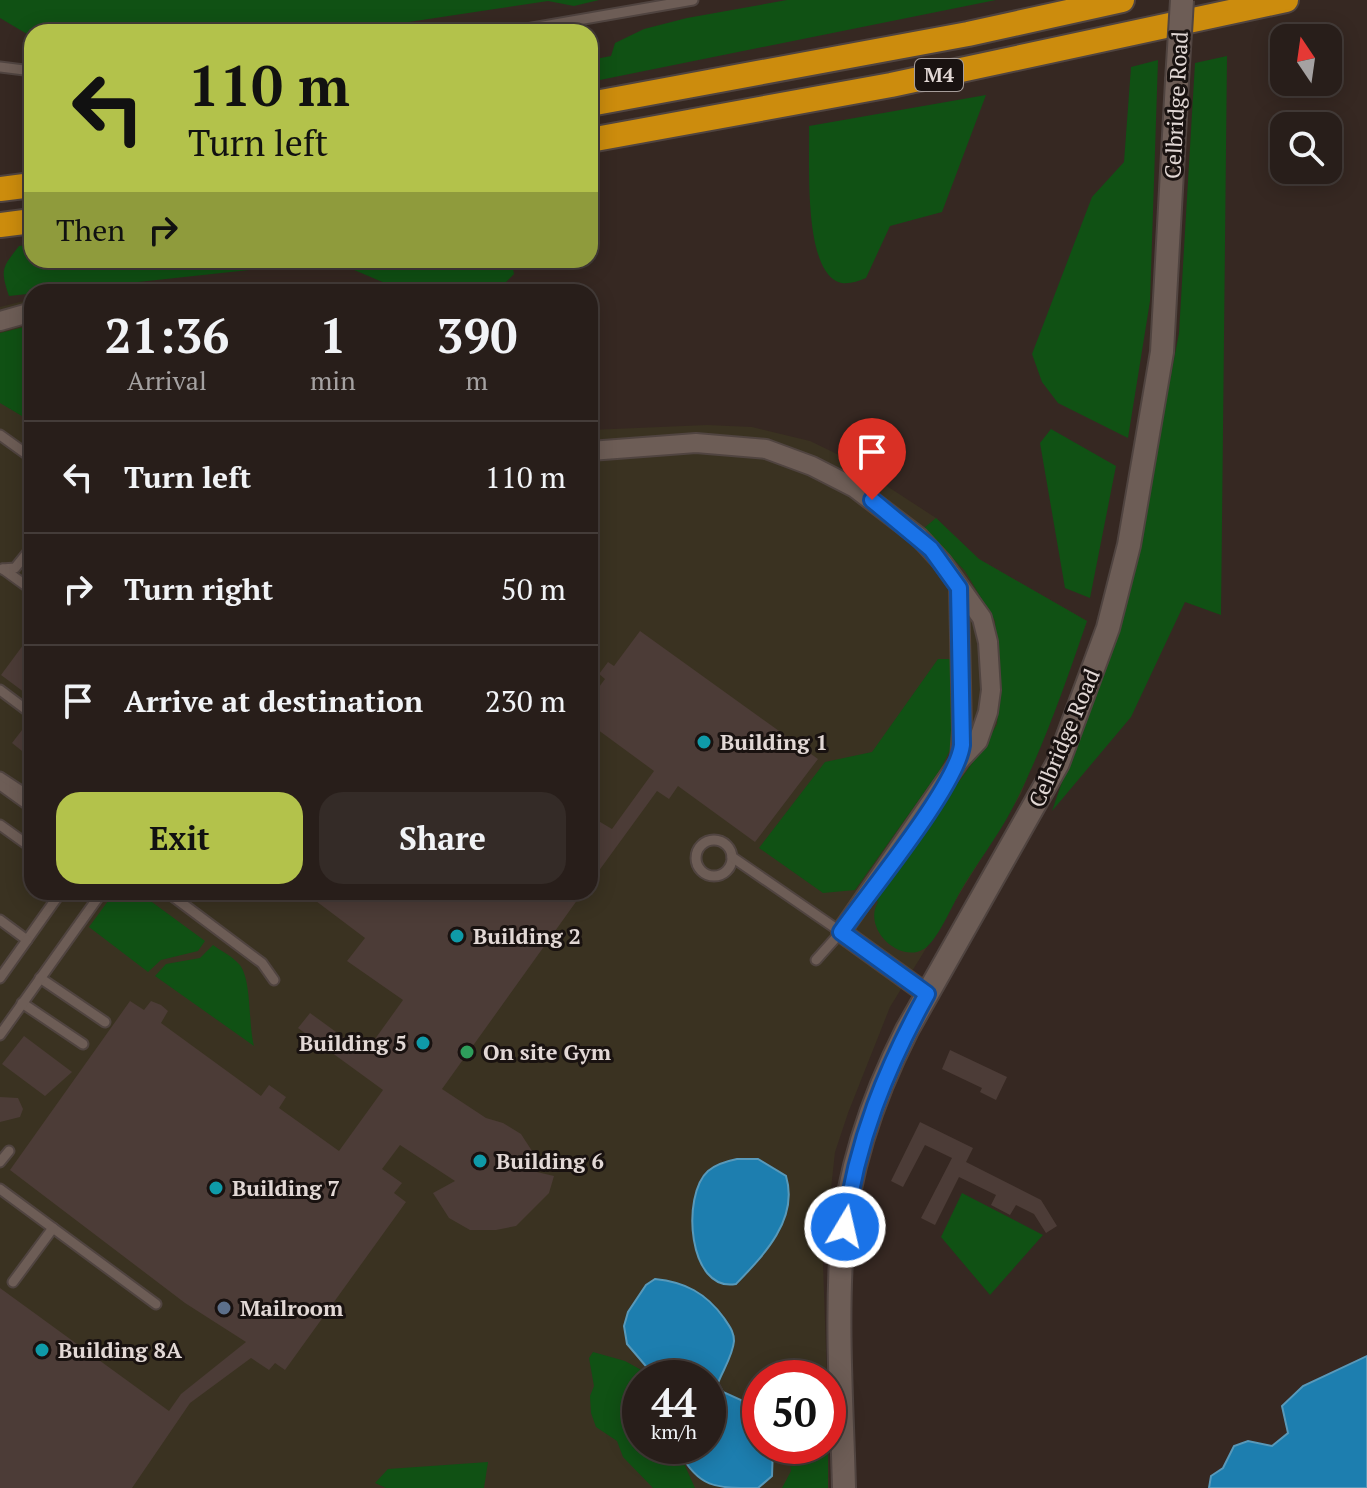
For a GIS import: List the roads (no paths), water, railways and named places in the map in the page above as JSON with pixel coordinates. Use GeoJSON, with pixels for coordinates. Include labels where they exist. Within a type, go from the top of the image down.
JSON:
{"type":"FeatureCollection","features":[{"type":"Feature","properties":{"kind":"highway","name":"M4"},"geometry":{"type":"LineString","coordinates":[[598,103],[953,37],[1122,0]]}},
{"type":"Feature","properties":{"kind":"highway","name":"M4"},"geometry":{"type":"LineString","coordinates":[[598,139],[891,85],[1286,0]]}},
{"type":"Feature","properties":{"kind":"highway"},"geometry":{"type":"LineString","coordinates":[[0,189],[24,186]]}},
{"type":"Feature","properties":{"kind":"highway"},"geometry":{"type":"LineString","coordinates":[[0,225],[24,222]]}},
{"type":"Feature","properties":{"kind":"main road","name":"Celbridge Road"},"geometry":{"type":"LineString","coordinates":[[844,1488],[841,1279],[847,1210],[856,1160],[888,1067],[1058,763],[1108,628],[1129,545],[1162,352],[1182,0]]}},
{"type":"Feature","properties":{"kind":"street"},"geometry":{"type":"LineString","coordinates":[[0,321],[24,314]]}},
{"type":"Feature","properties":{"kind":"street"},"geometry":{"type":"LineString","coordinates":[[598,451],[722,444],[766,449],[791,457],[855,488],[888,512],[931,549],[982,618],[986,629],[991,690],[988,712],[978,741],[960,760],[841,932],[927,994]]}},
{"type":"Feature","properties":{"kind":"street"},"geometry":{"type":"LineString","coordinates":[[959,588],[960,760]]}},
{"type":"Feature","properties":{"kind":"lane"},"geometry":{"type":"LineString","coordinates":[[555,24],[693,0]]}},
{"type":"Feature","properties":{"kind":"lane"},"geometry":{"type":"LineString","coordinates":[[0,67],[24,70]]}},
{"type":"Feature","properties":{"kind":"lane"},"geometry":{"type":"LineString","coordinates":[[0,435],[24,452]]}},
{"type":"Feature","properties":{"kind":"lane"},"geometry":{"type":"LineString","coordinates":[[1,568],[15,568],[24,557]]}},
{"type":"Feature","properties":{"kind":"lane"},"geometry":{"type":"LineString","coordinates":[[1,568],[24,584]]}},
{"type":"Feature","properties":{"kind":"lane"},"geometry":{"type":"LineString","coordinates":[[0,690],[24,708]]}},
{"type":"Feature","properties":{"kind":"lane"},"geometry":{"type":"LineString","coordinates":[[0,777],[24,793]]}},
{"type":"Feature","properties":{"kind":"lane"},"geometry":{"type":"LineString","coordinates":[[0,785],[24,802]]}},
{"type":"Feature","properties":{"kind":"lane"},"geometry":{"type":"LineString","coordinates":[[0,825],[24,842]]}},
{"type":"Feature","properties":{"kind":"lane"},"geometry":{"type":"LineString","coordinates":[[732,857],[841,932],[816,960]]}},
{"type":"Feature","properties":{"kind":"lane"},"geometry":{"type":"LineString","coordinates":[[0,978],[55,900]]}},
{"type":"Feature","properties":{"kind":"lane"},"geometry":{"type":"LineString","coordinates":[[0,1035],[96,900]]}},
{"type":"Feature","properties":{"kind":"lane"},"geometry":{"type":"LineString","coordinates":[[178,900],[262,963],[274,980]]}},
{"type":"Feature","properties":{"kind":"lane"},"geometry":{"type":"LineString","coordinates":[[0,920],[27,940]]}},
{"type":"Feature","properties":{"kind":"lane"},"geometry":{"type":"LineString","coordinates":[[40,978],[105,1022]]}},
{"type":"Feature","properties":{"kind":"lane"},"geometry":{"type":"LineString","coordinates":[[22,1003],[83,1044]]}},
{"type":"Feature","properties":{"kind":"lane"},"geometry":{"type":"LineString","coordinates":[[0,1162],[9,1151]]}},
{"type":"Feature","properties":{"kind":"lane"},"geometry":{"type":"LineString","coordinates":[[0,1189],[156,1304]]}},
{"type":"Feature","properties":{"kind":"lane"},"geometry":{"type":"LineString","coordinates":[[13,1282],[53,1228]]}},
{"type":"Feature","properties":{"kind":"water"},"geometry":{"type":"Polygon","coordinates":[[[737,1159],[758,1159],[786,1176],[788,1207],[776,1235],[757,1261],[736,1284],[720,1283],[708,1274],[699,1259],[692,1220],[694,1200],[699,1183],[708,1171],[737,1159]]]}},
{"type":"Feature","properties":{"kind":"water"},"geometry":{"type":"Polygon","coordinates":[[[655,1279],[685,1286],[702,1295],[717,1309],[734,1337],[726,1366],[726,1360],[641,1360],[627,1344],[624,1326],[628,1312],[646,1285],[655,1279]]]}},
{"type":"Feature","properties":{"kind":"water"},"geometry":{"type":"Polygon","coordinates":[[[1367,1356],[1367,1488],[1209,1488],[1211,1476],[1223,1468],[1234,1446],[1248,1441],[1272,1446],[1288,1433],[1282,1406],[1303,1386],[1367,1356]]]}},
{"type":"Feature","properties":{"kind":"water"},"geometry":{"type":"Polygon","coordinates":[[[726,1393],[741,1400],[742,1464],[772,1464],[772,1476],[758,1488],[729,1487],[709,1483],[687,1464],[726,1464],[726,1393]]]}},
{"type":"Feature","properties":{"kind":"place","name":"Building 1"},"geometry":{"type":"Point","coordinates":[704,742]}},
{"type":"Feature","properties":{"kind":"place","name":"Building 2"},"geometry":{"type":"Point","coordinates":[457,936]}},
{"type":"Feature","properties":{"kind":"place","name":"Building 5"},"geometry":{"type":"Point","coordinates":[423,1043]}},
{"type":"Feature","properties":{"kind":"place","name":"On site Gym"},"geometry":{"type":"Point","coordinates":[467,1052]}},
{"type":"Feature","properties":{"kind":"place","name":"Building 6"},"geometry":{"type":"Point","coordinates":[480,1161]}},
{"type":"Feature","properties":{"kind":"place","name":"Building 7"},"geometry":{"type":"Point","coordinates":[216,1188]}},
{"type":"Feature","properties":{"kind":"place","name":"Mailroom"},"geometry":{"type":"Point","coordinates":[224,1308]}},
{"type":"Feature","properties":{"kind":"place","name":"Building 8A"},"geometry":{"type":"Point","coordinates":[42,1350]}}]}
